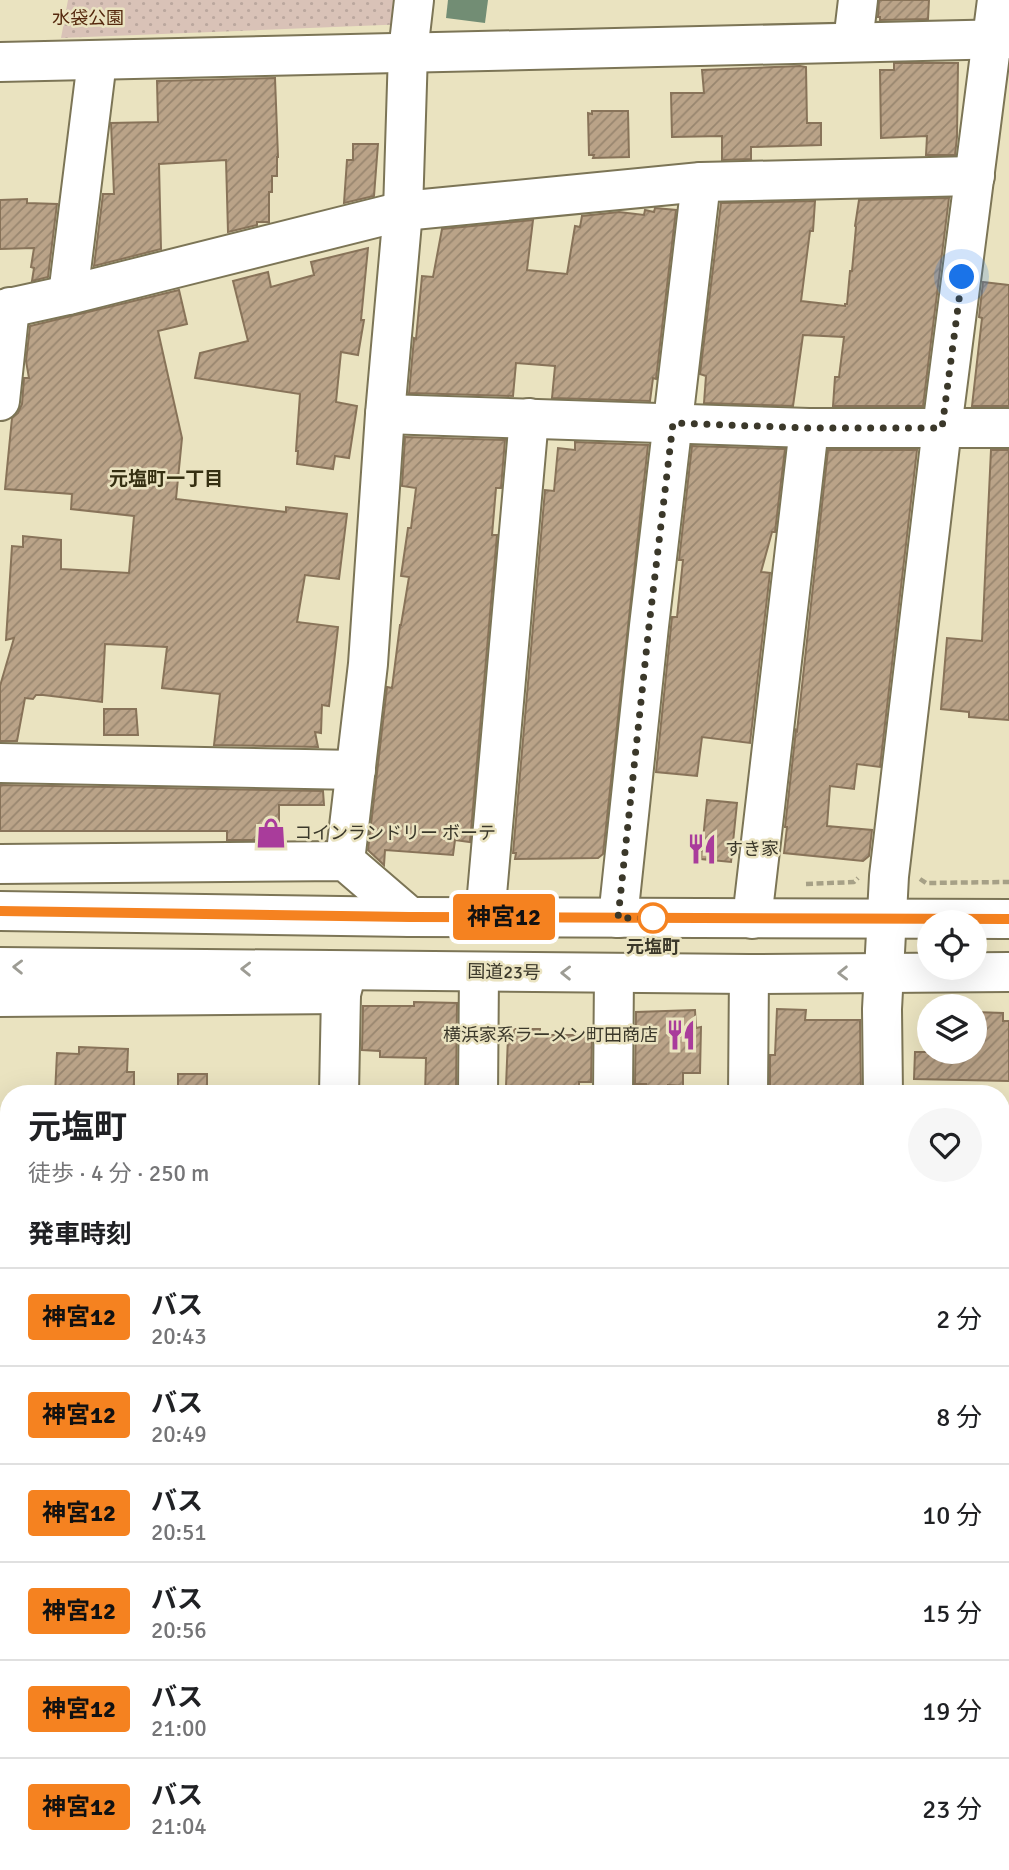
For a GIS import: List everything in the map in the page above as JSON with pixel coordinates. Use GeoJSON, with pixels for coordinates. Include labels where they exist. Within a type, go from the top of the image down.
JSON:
{"type":"FeatureCollection","features":[{"type":"Feature","properties":{"kind":"main road"},"geometry":{"type":"LineString","coordinates":[[345,861],[368,664],[385,414],[403,211],[408,52],[414,0]]}},
{"type":"Feature","properties":{"kind":"main road"},"geometry":{"type":"LineString","coordinates":[[853,43],[858,0]]}},
{"type":"Feature","properties":{"kind":"main road"},"geometry":{"type":"LineString","coordinates":[[883,1085],[882,1009],[889,876],[975,176],[1000,39],[997,0]]}},
{"type":"Feature","properties":{"kind":"main road"},"geometry":{"type":"LineString","coordinates":[[0,62],[1000,39]]}},
{"type":"Feature","properties":{"kind":"main road"},"geometry":{"type":"LineString","coordinates":[[68,295],[97,61]]}},
{"type":"Feature","properties":{"kind":"main road"},"geometry":{"type":"LineString","coordinates":[[0,401],[5,309],[403,211],[701,182],[975,176]]}},
{"type":"Feature","properties":{"kind":"main road"},"geometry":{"type":"LineString","coordinates":[[618,918],[701,182]]}},
{"type":"Feature","properties":{"kind":"main road"},"geometry":{"type":"LineString","coordinates":[[385,414],[809,428],[1009,428]]}},
{"type":"Feature","properties":{"kind":"main road"},"geometry":{"type":"LineString","coordinates":[[485,917],[529,418]]}},
{"type":"Feature","properties":{"kind":"main road"},"geometry":{"type":"LineString","coordinates":[[752,919],[809,428]]}},
{"type":"Feature","properties":{"kind":"main road"},"geometry":{"type":"LineString","coordinates":[[0,763],[356,770]]}},
{"type":"Feature","properties":{"kind":"main road"},"geometry":{"type":"LineString","coordinates":[[0,864],[345,861],[410,917]]}},
{"type":"Feature","properties":{"kind":"main road"},"geometry":{"type":"LineString","coordinates":[[0,911],[410,917],[1009,919]]}},
{"type":"Feature","properties":{"kind":"main road","name":"国道23号"},"geometry":{"type":"LineString","coordinates":[[0,967],[334,978],[479,972],[1009,972]]}},
{"type":"Feature","properties":{"kind":"main road"},"geometry":{"type":"LineString","coordinates":[[478,1085],[479,972]]}},
{"type":"Feature","properties":{"kind":"main road"},"geometry":{"type":"LineString","coordinates":[[613,1085],[614,973]]}},
{"type":"Feature","properties":{"kind":"main road"},"geometry":{"type":"LineString","coordinates":[[748,1085],[749,974]]}},
{"type":"Feature","properties":{"kind":"main road"},"geometry":{"type":"LineString","coordinates":[[0,998],[334,978],[339,1085]]}},
{"type":"Feature","properties":{"kind":"path"},"geometry":{"type":"LineString","coordinates":[[805,884],[854,882],[862,874]]}},
{"type":"Feature","properties":{"kind":"path"},"geometry":{"type":"LineString","coordinates":[[926,883],[1009,882]]}},
{"type":"Feature","properties":{"kind":"green space","name":"水袋公園"},"geometry":{"type":"Polygon","coordinates":[[[68,0],[411,0],[408,24],[61,38],[68,0]]]}},
{"type":"Feature","properties":{"kind":"shaded area"},"geometry":{"type":"Polygon","coordinates":[[[448,0],[488,0],[485,23],[446,18],[448,0]]]}},
{"type":"Feature","properties":{"kind":"building"},"geometry":{"type":"Polygon","coordinates":[[[879,0],[929,0],[928,19],[880,20],[879,0]]]}},
{"type":"Feature","properties":{"kind":"building"},"geometry":{"type":"Polygon","coordinates":[[[894,63],[958,63],[955,155],[926,155],[927,136],[881,138],[880,70],[894,70],[894,63]]]}},
{"type":"Feature","properties":{"kind":"building"},"geometry":{"type":"Polygon","coordinates":[[[806,67],[807,123],[821,123],[821,145],[751,147],[751,159],[722,160],[722,136],[672,137],[671,93],[704,93],[702,70],[806,67]]]}},
{"type":"Feature","properties":{"kind":"building"},"geometry":{"type":"Polygon","coordinates":[[[275,78],[278,157],[277,176],[272,176],[272,192],[269,192],[269,222],[257,222],[257,225],[228,232],[226,160],[159,164],[161,249],[94,266],[103,194],[114,194],[111,123],[158,122],[157,81],[275,78]]]}},
{"type":"Feature","properties":{"kind":"building"},"geometry":{"type":"Polygon","coordinates":[[[592,111],[628,111],[629,157],[593,158],[594,155],[589,155],[588,113],[592,114],[592,111]]]}},
{"type":"Feature","properties":{"kind":"building"},"geometry":{"type":"Polygon","coordinates":[[[353,144],[378,144],[374,196],[344,203],[347,160],[353,160],[353,144]]]}},
{"type":"Feature","properties":{"kind":"building"},"geometry":{"type":"Polygon","coordinates":[[[949,198],[923,406],[833,406],[835,377],[839,377],[844,337],[803,335],[793,406],[704,403],[706,376],[700,374],[721,203],[815,201],[813,231],[810,231],[801,301],[845,306],[852,271],[859,200],[949,198]]]}},
{"type":"Feature","properties":{"kind":"building"},"geometry":{"type":"Polygon","coordinates":[[[27,199],[27,203],[57,204],[48,277],[32,281],[34,248],[0,249],[0,200],[27,199]]]}},
{"type":"Feature","properties":{"kind":"building"},"geometry":{"type":"Polygon","coordinates":[[[655,208],[676,210],[656,379],[653,378],[650,401],[552,398],[555,366],[516,363],[513,396],[409,393],[422,276],[433,277],[442,229],[533,220],[527,270],[567,274],[575,226],[580,227],[582,216],[619,212],[644,215],[645,210],[654,212],[655,208]]]}},
{"type":"Feature","properties":{"kind":"building"},"geometry":{"type":"Polygon","coordinates":[[[368,248],[361,320],[364,320],[358,355],[341,352],[336,402],[357,406],[349,458],[335,456],[333,469],[297,464],[300,394],[195,378],[200,353],[248,341],[233,281],[268,272],[271,287],[314,275],[311,262],[368,248]]]}},
{"type":"Feature","properties":{"kind":"building"},"geometry":{"type":"Polygon","coordinates":[[[983,282],[1009,285],[1009,406],[972,406],[982,318],[979,317],[983,282]]]}},
{"type":"Feature","properties":{"kind":"building"},"geometry":{"type":"Polygon","coordinates":[[[179,290],[187,324],[158,331],[182,438],[176,499],[286,512],[286,507],[347,514],[339,579],[305,575],[297,622],[338,627],[329,706],[322,705],[321,733],[315,732],[318,747],[214,745],[220,694],[162,688],[167,647],[105,644],[102,702],[43,695],[36,695],[33,699],[25,698],[17,741],[0,741],[0,686],[14,638],[6,640],[12,546],[23,547],[23,536],[61,540],[61,569],[129,573],[134,516],[71,509],[72,494],[5,489],[12,418],[22,404],[24,378],[29,378],[26,361],[30,326],[179,290]]]}},
{"type":"Feature","properties":{"kind":"building"},"geometry":{"type":"Polygon","coordinates":[[[405,437],[505,440],[501,488],[496,488],[492,535],[497,535],[470,842],[455,840],[453,855],[385,850],[384,865],[368,850],[387,687],[392,688],[409,577],[401,576],[416,488],[402,486],[405,437]]]}},
{"type":"Feature","properties":{"kind":"building"},"geometry":{"type":"Polygon","coordinates":[[[575,442],[648,445],[603,854],[598,858],[515,859],[516,853],[513,853],[545,490],[554,491],[558,448],[575,450],[575,442]]]}},
{"type":"Feature","properties":{"kind":"building"},"geometry":{"type":"Polygon","coordinates":[[[692,446],[785,449],[775,532],[772,532],[761,572],[770,573],[750,743],[702,737],[697,776],[656,772],[672,617],[677,617],[683,560],[679,560],[692,446]]]}},
{"type":"Feature","properties":{"kind":"building"},"geometry":{"type":"Polygon","coordinates":[[[828,450],[917,450],[880,767],[857,764],[854,789],[830,786],[827,826],[872,830],[869,856],[863,861],[784,853],[828,450]]]}},
{"type":"Feature","properties":{"kind":"building"},"geometry":{"type":"Polygon","coordinates":[[[991,450],[1009,450],[1009,720],[969,717],[969,712],[941,709],[947,638],[982,641],[991,450]]]}},
{"type":"Feature","properties":{"kind":"building"},"geometry":{"type":"Polygon","coordinates":[[[104,709],[136,709],[138,735],[104,735],[104,709]]]}},
{"type":"Feature","properties":{"kind":"building"},"geometry":{"type":"Polygon","coordinates":[[[0,785],[323,791],[324,805],[279,805],[279,840],[227,840],[227,831],[0,831],[0,785]]]}},
{"type":"Feature","properties":{"kind":"building"},"geometry":{"type":"Polygon","coordinates":[[[707,800],[737,803],[731,862],[701,859],[707,800]]]}},
{"type":"Feature","properties":{"kind":"building"},"geometry":{"type":"Polygon","coordinates":[[[414,1002],[457,1003],[456,1085],[425,1085],[426,1058],[380,1057],[380,1051],[362,1050],[363,1006],[414,1006],[414,1002]]]}},
{"type":"Feature","properties":{"kind":"building"},"geometry":{"type":"Polygon","coordinates":[[[777,1009],[806,1010],[805,1020],[860,1020],[861,1085],[770,1085],[770,1055],[775,1055],[777,1009]]]}},
{"type":"Feature","properties":{"kind":"building"},"geometry":{"type":"Polygon","coordinates":[[[695,1010],[696,1028],[701,1027],[700,1073],[683,1073],[683,1085],[635,1084],[636,1012],[695,1010]]]}},
{"type":"Feature","properties":{"kind":"building"},"geometry":{"type":"Polygon","coordinates":[[[987,1012],[1003,1013],[1003,1021],[1009,1021],[1009,1081],[914,1079],[915,1052],[917,1064],[987,1064],[987,1012]]]}},
{"type":"Feature","properties":{"kind":"building"},"geometry":{"type":"Polygon","coordinates":[[[514,1029],[540,1029],[540,1035],[592,1035],[591,1082],[579,1082],[579,1085],[506,1085],[508,1037],[515,1037],[514,1029]]]}},
{"type":"Feature","properties":{"kind":"building"},"geometry":{"type":"Polygon","coordinates":[[[79,1047],[128,1049],[127,1072],[134,1072],[134,1085],[55,1085],[57,1053],[79,1054],[79,1047]]]}},
{"type":"Feature","properties":{"kind":"building"},"geometry":{"type":"Polygon","coordinates":[[[178,1074],[207,1074],[207,1085],[178,1085],[178,1074]]]}},
{"type":"Feature","properties":{"kind":"bus line","name":"神宮12"},"geometry":{"type":"LineString","coordinates":[[0,911],[410,917],[1009,919]]}},
{"type":"Feature","properties":{"kind":"place","name":"コインランドリー ボーテ"},"geometry":{"type":"Point","coordinates":[271,833]}},
{"type":"Feature","properties":{"kind":"place","name":"すき家"},"geometry":{"type":"Point","coordinates":[702,849]}},
{"type":"Feature","properties":{"kind":"place","name":"元塩町"},"geometry":{"type":"Point","coordinates":[653,918]}},
{"type":"Feature","properties":{"kind":"place","name":"横浜家系ラーメン町田商店"},"geometry":{"type":"Point","coordinates":[681,1035]}},
{"type":"Feature","properties":{"kind":"district","name":"元塩町一丁目"},"geometry":{"type":"Point","coordinates":[166,479]}},
{"type":"Feature","properties":{"kind":"route"},"geometry":{"type":"LineString","coordinates":[[653,918],[618,918],[673,423],[809,428],[942,428],[962,277]]}}]}
